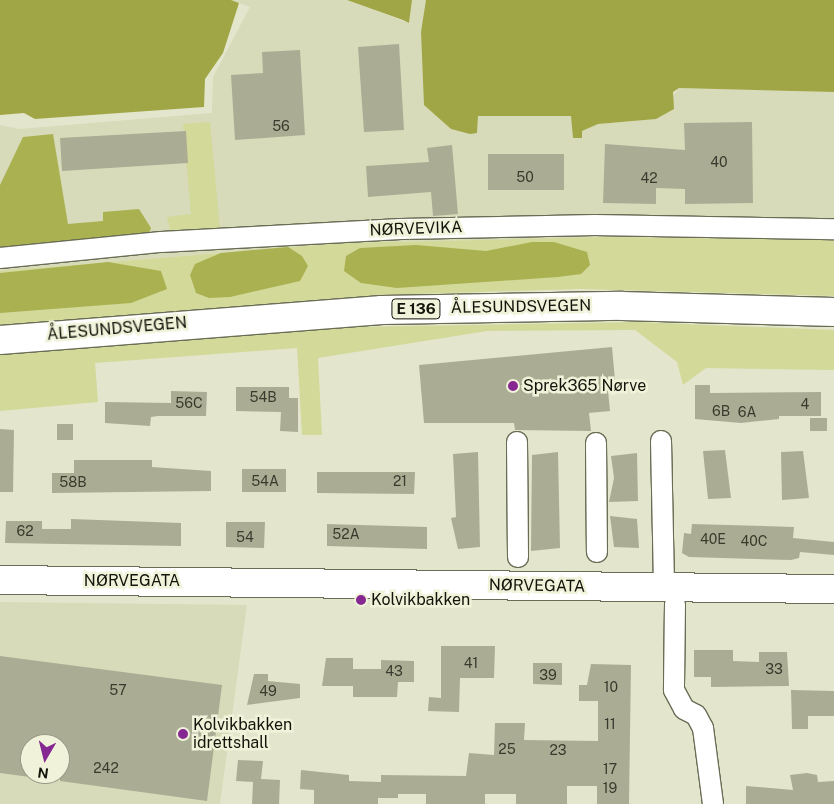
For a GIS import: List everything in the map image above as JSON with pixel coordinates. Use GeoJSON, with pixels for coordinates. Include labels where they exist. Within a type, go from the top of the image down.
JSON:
{"type":"FeatureCollection","features":[{"type":"Feature","properties":{"kind":"main road","name":"ÅLESUNDSVEGEN"},"geometry":{"type":"LineString","coordinates":[[0,340],[382,310],[622,306],[834,312]]}},
{"type":"Feature","properties":{"kind":"main road","name":"NØRVEGATA"},"geometry":{"type":"LineString","coordinates":[[0,580],[669,595],[834,589]]}},
{"type":"Feature","properties":{"kind":"street","name":"NØRVEVIKA"},"geometry":{"type":"LineString","coordinates":[[0,258],[161,242],[401,229],[595,225],[834,229]]}},
{"type":"Feature","properties":{"kind":"street"},"geometry":{"type":"LineString","coordinates":[[661,441],[674,690],[684,709],[696,715],[702,728],[713,804]]}},
{"type":"Feature","properties":{"kind":"street"},"geometry":{"type":"LineString","coordinates":[[517,442],[518,558]]}},
{"type":"Feature","properties":{"kind":"street"},"geometry":{"type":"LineString","coordinates":[[596,443],[597,552]]}},
{"type":"Feature","properties":{"kind":"shaded area"},"geometry":{"type":"Polygon","coordinates":[[[0,0],[231,0],[239,3],[223,53],[205,79],[204,107],[35,119],[24,113],[0,115],[0,0]]]}},
{"type":"Feature","properties":{"kind":"shaded area"},"geometry":{"type":"Polygon","coordinates":[[[231,0],[347,0],[409,23],[412,0],[426,0],[444,122],[451,129],[477,133],[478,116],[572,116],[573,138],[582,138],[582,131],[598,124],[655,119],[679,88],[834,92],[834,240],[606,237],[343,243],[0,271],[0,125],[20,129],[212,113],[213,77],[250,7],[231,0]]]}},
{"type":"Feature","properties":{"kind":"shaded area"},"geometry":{"type":"Polygon","coordinates":[[[347,0],[412,0],[409,23],[403,20],[347,0]]]}},
{"type":"Feature","properties":{"kind":"shaded area"},"geometry":{"type":"Polygon","coordinates":[[[426,0],[834,0],[834,92],[679,88],[673,92],[674,109],[656,119],[598,124],[582,131],[582,138],[573,138],[571,116],[478,116],[477,133],[470,134],[451,129],[424,105],[421,32],[426,0]]]}},
{"type":"Feature","properties":{"kind":"shaded area"},"geometry":{"type":"Polygon","coordinates":[[[210,122],[220,229],[171,234],[167,217],[191,214],[183,124],[210,122]]]}},
{"type":"Feature","properties":{"kind":"shaded area"},"geometry":{"type":"Polygon","coordinates":[[[53,134],[68,224],[103,221],[103,212],[139,209],[151,228],[148,237],[0,250],[0,185],[23,137],[53,134]]]}},
{"type":"Feature","properties":{"kind":"shaded area"},"geometry":{"type":"Polygon","coordinates":[[[606,237],[834,240],[834,296],[579,289],[384,295],[0,326],[0,271],[343,243],[606,237]]]}},
{"type":"Feature","properties":{"kind":"shaded area"},"geometry":{"type":"Polygon","coordinates":[[[532,242],[554,242],[587,252],[590,265],[581,274],[558,277],[397,288],[361,283],[344,271],[346,256],[360,248],[416,245],[486,251],[532,242]]]}},
{"type":"Feature","properties":{"kind":"shaded area"},"geometry":{"type":"Polygon","coordinates":[[[288,247],[302,256],[308,266],[300,281],[230,297],[209,298],[196,293],[190,275],[195,264],[221,253],[288,247]]]}},
{"type":"Feature","properties":{"kind":"shaded area"},"geometry":{"type":"Polygon","coordinates":[[[108,262],[161,271],[167,289],[131,303],[0,313],[0,273],[108,262]]]}},
{"type":"Feature","properties":{"kind":"shaded area"},"geometry":{"type":"Polygon","coordinates":[[[635,322],[834,330],[834,370],[706,368],[683,385],[677,362],[635,330],[487,331],[318,358],[322,435],[302,435],[297,348],[95,363],[98,402],[0,411],[0,355],[291,328],[635,322]]]}},
{"type":"Feature","properties":{"kind":"shaded area"},"geometry":{"type":"Polygon","coordinates":[[[0,602],[247,605],[220,804],[0,804],[0,602]]]}},
{"type":"Feature","properties":{"kind":"building"},"geometry":{"type":"Polygon","coordinates":[[[399,44],[404,130],[364,132],[358,47],[399,44]]]}},
{"type":"Feature","properties":{"kind":"building"},"geometry":{"type":"Polygon","coordinates":[[[300,50],[305,135],[235,140],[231,75],[263,73],[262,52],[300,50]]]}},
{"type":"Feature","properties":{"kind":"building"},"geometry":{"type":"Polygon","coordinates":[[[752,122],[753,203],[685,204],[685,189],[656,188],[656,204],[603,203],[605,144],[685,150],[684,123],[752,122]]]}},
{"type":"Feature","properties":{"kind":"building"},"geometry":{"type":"Polygon","coordinates":[[[186,131],[188,163],[62,171],[60,138],[186,131]]]}},
{"type":"Feature","properties":{"kind":"building"},"geometry":{"type":"Polygon","coordinates":[[[452,145],[458,214],[433,216],[431,192],[368,197],[366,166],[429,162],[427,148],[452,145]]]}},
{"type":"Feature","properties":{"kind":"building"},"geometry":{"type":"Polygon","coordinates":[[[488,154],[564,154],[564,190],[488,190],[488,154]]]}},
{"type":"Feature","properties":{"kind":"building"},"geometry":{"type":"Polygon","coordinates":[[[612,347],[615,380],[607,381],[610,411],[589,413],[591,431],[515,430],[514,423],[424,423],[419,365],[612,347]]]}},
{"type":"Feature","properties":{"kind":"building"},"geometry":{"type":"Polygon","coordinates":[[[695,385],[710,385],[710,393],[821,392],[821,416],[779,416],[779,419],[741,423],[695,419],[695,385]]]}},
{"type":"Feature","properties":{"kind":"building"},"geometry":{"type":"Polygon","coordinates":[[[236,387],[289,387],[289,398],[298,398],[298,432],[280,431],[281,412],[236,411],[236,387]]]}},
{"type":"Feature","properties":{"kind":"building"},"geometry":{"type":"Polygon","coordinates":[[[171,391],[207,392],[206,416],[151,417],[150,426],[105,423],[105,402],[171,403],[171,391]]]}},
{"type":"Feature","properties":{"kind":"building"},"geometry":{"type":"Polygon","coordinates":[[[810,418],[827,418],[827,431],[810,431],[810,418]]]}},
{"type":"Feature","properties":{"kind":"building"},"geometry":{"type":"Polygon","coordinates":[[[57,424],[73,424],[73,440],[57,440],[57,424]]]}},
{"type":"Feature","properties":{"kind":"building"},"geometry":{"type":"Polygon","coordinates":[[[0,429],[14,430],[13,492],[0,492],[0,429]]]}},
{"type":"Feature","properties":{"kind":"building"},"geometry":{"type":"Polygon","coordinates":[[[725,450],[731,498],[708,499],[703,451],[725,450]]]}},
{"type":"Feature","properties":{"kind":"building"},"geometry":{"type":"Polygon","coordinates":[[[803,451],[809,498],[782,500],[781,452],[803,451]]]}},
{"type":"Feature","properties":{"kind":"building"},"geometry":{"type":"Polygon","coordinates":[[[478,452],[480,547],[458,549],[451,518],[456,517],[453,454],[478,452]]]}},
{"type":"Feature","properties":{"kind":"building"},"geometry":{"type":"Polygon","coordinates":[[[558,452],[560,548],[531,551],[532,455],[558,452]]]}},
{"type":"Feature","properties":{"kind":"building"},"geometry":{"type":"Polygon","coordinates":[[[637,453],[638,501],[609,502],[614,478],[611,456],[637,453]]]}},
{"type":"Feature","properties":{"kind":"building"},"geometry":{"type":"Polygon","coordinates":[[[74,460],[152,460],[152,467],[211,471],[211,491],[52,493],[52,473],[74,473],[74,460]]]}},
{"type":"Feature","properties":{"kind":"building"},"geometry":{"type":"Polygon","coordinates":[[[242,469],[286,469],[286,492],[242,492],[242,469]]]}},
{"type":"Feature","properties":{"kind":"building"},"geometry":{"type":"Polygon","coordinates":[[[317,472],[415,472],[414,494],[317,493],[317,472]]]}},
{"type":"Feature","properties":{"kind":"building"},"geometry":{"type":"Polygon","coordinates":[[[610,516],[637,519],[639,548],[614,547],[610,516]]]}},
{"type":"Feature","properties":{"kind":"building"},"geometry":{"type":"Polygon","coordinates":[[[71,519],[181,523],[181,546],[5,543],[6,521],[42,521],[42,529],[71,529],[71,519]]]}},
{"type":"Feature","properties":{"kind":"building"},"geometry":{"type":"Polygon","coordinates":[[[226,522],[265,522],[264,548],[226,547],[226,522]]]}},
{"type":"Feature","properties":{"kind":"building"},"geometry":{"type":"Polygon","coordinates":[[[327,524],[427,527],[427,549],[327,546],[327,524]]]}},
{"type":"Feature","properties":{"kind":"building"},"geometry":{"type":"Polygon","coordinates":[[[692,524],[794,527],[793,538],[834,542],[834,555],[800,552],[799,558],[791,560],[689,557],[682,553],[684,533],[691,534],[692,524]]]}},
{"type":"Feature","properties":{"kind":"building"},"geometry":{"type":"Polygon","coordinates":[[[441,646],[495,646],[494,678],[460,678],[459,712],[428,711],[429,697],[441,698],[441,646]]]}},
{"type":"Feature","properties":{"kind":"building"},"geometry":{"type":"Polygon","coordinates":[[[694,650],[733,650],[733,661],[759,662],[759,652],[787,652],[789,686],[711,687],[711,677],[694,677],[694,650]]]}},
{"type":"Feature","properties":{"kind":"building"},"geometry":{"type":"Polygon","coordinates":[[[0,656],[222,685],[207,801],[70,782],[70,734],[20,734],[20,776],[0,773],[0,656]]]}},
{"type":"Feature","properties":{"kind":"building"},"geometry":{"type":"Polygon","coordinates":[[[326,658],[353,658],[353,669],[381,669],[381,660],[414,661],[414,682],[398,682],[397,697],[353,697],[353,686],[322,686],[326,658]]]}},
{"type":"Feature","properties":{"kind":"building"},"geometry":{"type":"Polygon","coordinates":[[[533,663],[562,663],[562,685],[533,684],[533,663]]]}},
{"type":"Feature","properties":{"kind":"building"},"geometry":{"type":"Polygon","coordinates":[[[591,664],[631,665],[629,804],[597,804],[597,786],[567,786],[567,804],[516,804],[516,794],[485,794],[485,804],[426,804],[426,794],[398,794],[398,798],[378,798],[378,804],[314,804],[314,790],[300,789],[301,770],[349,775],[349,781],[381,782],[381,775],[466,776],[469,753],[494,755],[495,723],[525,723],[524,740],[598,741],[598,701],[579,701],[579,685],[587,685],[591,664]]]}},
{"type":"Feature","properties":{"kind":"building"},"geometry":{"type":"Polygon","coordinates":[[[254,674],[268,674],[268,681],[300,684],[300,698],[247,705],[254,674]]]}},
{"type":"Feature","properties":{"kind":"building"},"geometry":{"type":"Polygon","coordinates":[[[791,690],[834,691],[834,716],[808,716],[808,729],[792,729],[791,690]]]}},
{"type":"Feature","properties":{"kind":"building"},"geometry":{"type":"Polygon","coordinates":[[[238,760],[263,761],[261,779],[280,780],[279,804],[252,804],[253,782],[236,781],[238,760]]]}},
{"type":"Feature","properties":{"kind":"building"},"geometry":{"type":"Polygon","coordinates":[[[807,773],[817,775],[818,782],[834,781],[834,804],[746,804],[746,786],[793,790],[790,775],[807,773]]]}},
{"type":"Feature","properties":{"kind":"place","name":"Sprek365 Nørve"},"geometry":{"type":"Point","coordinates":[513,386]}},
{"type":"Feature","properties":{"kind":"place","name":"Kolvikbakken"},"geometry":{"type":"Point","coordinates":[361,600]}},
{"type":"Feature","properties":{"kind":"place","name":"Kolvikbakken idrettshall"},"geometry":{"type":"Point","coordinates":[183,734]}}]}
